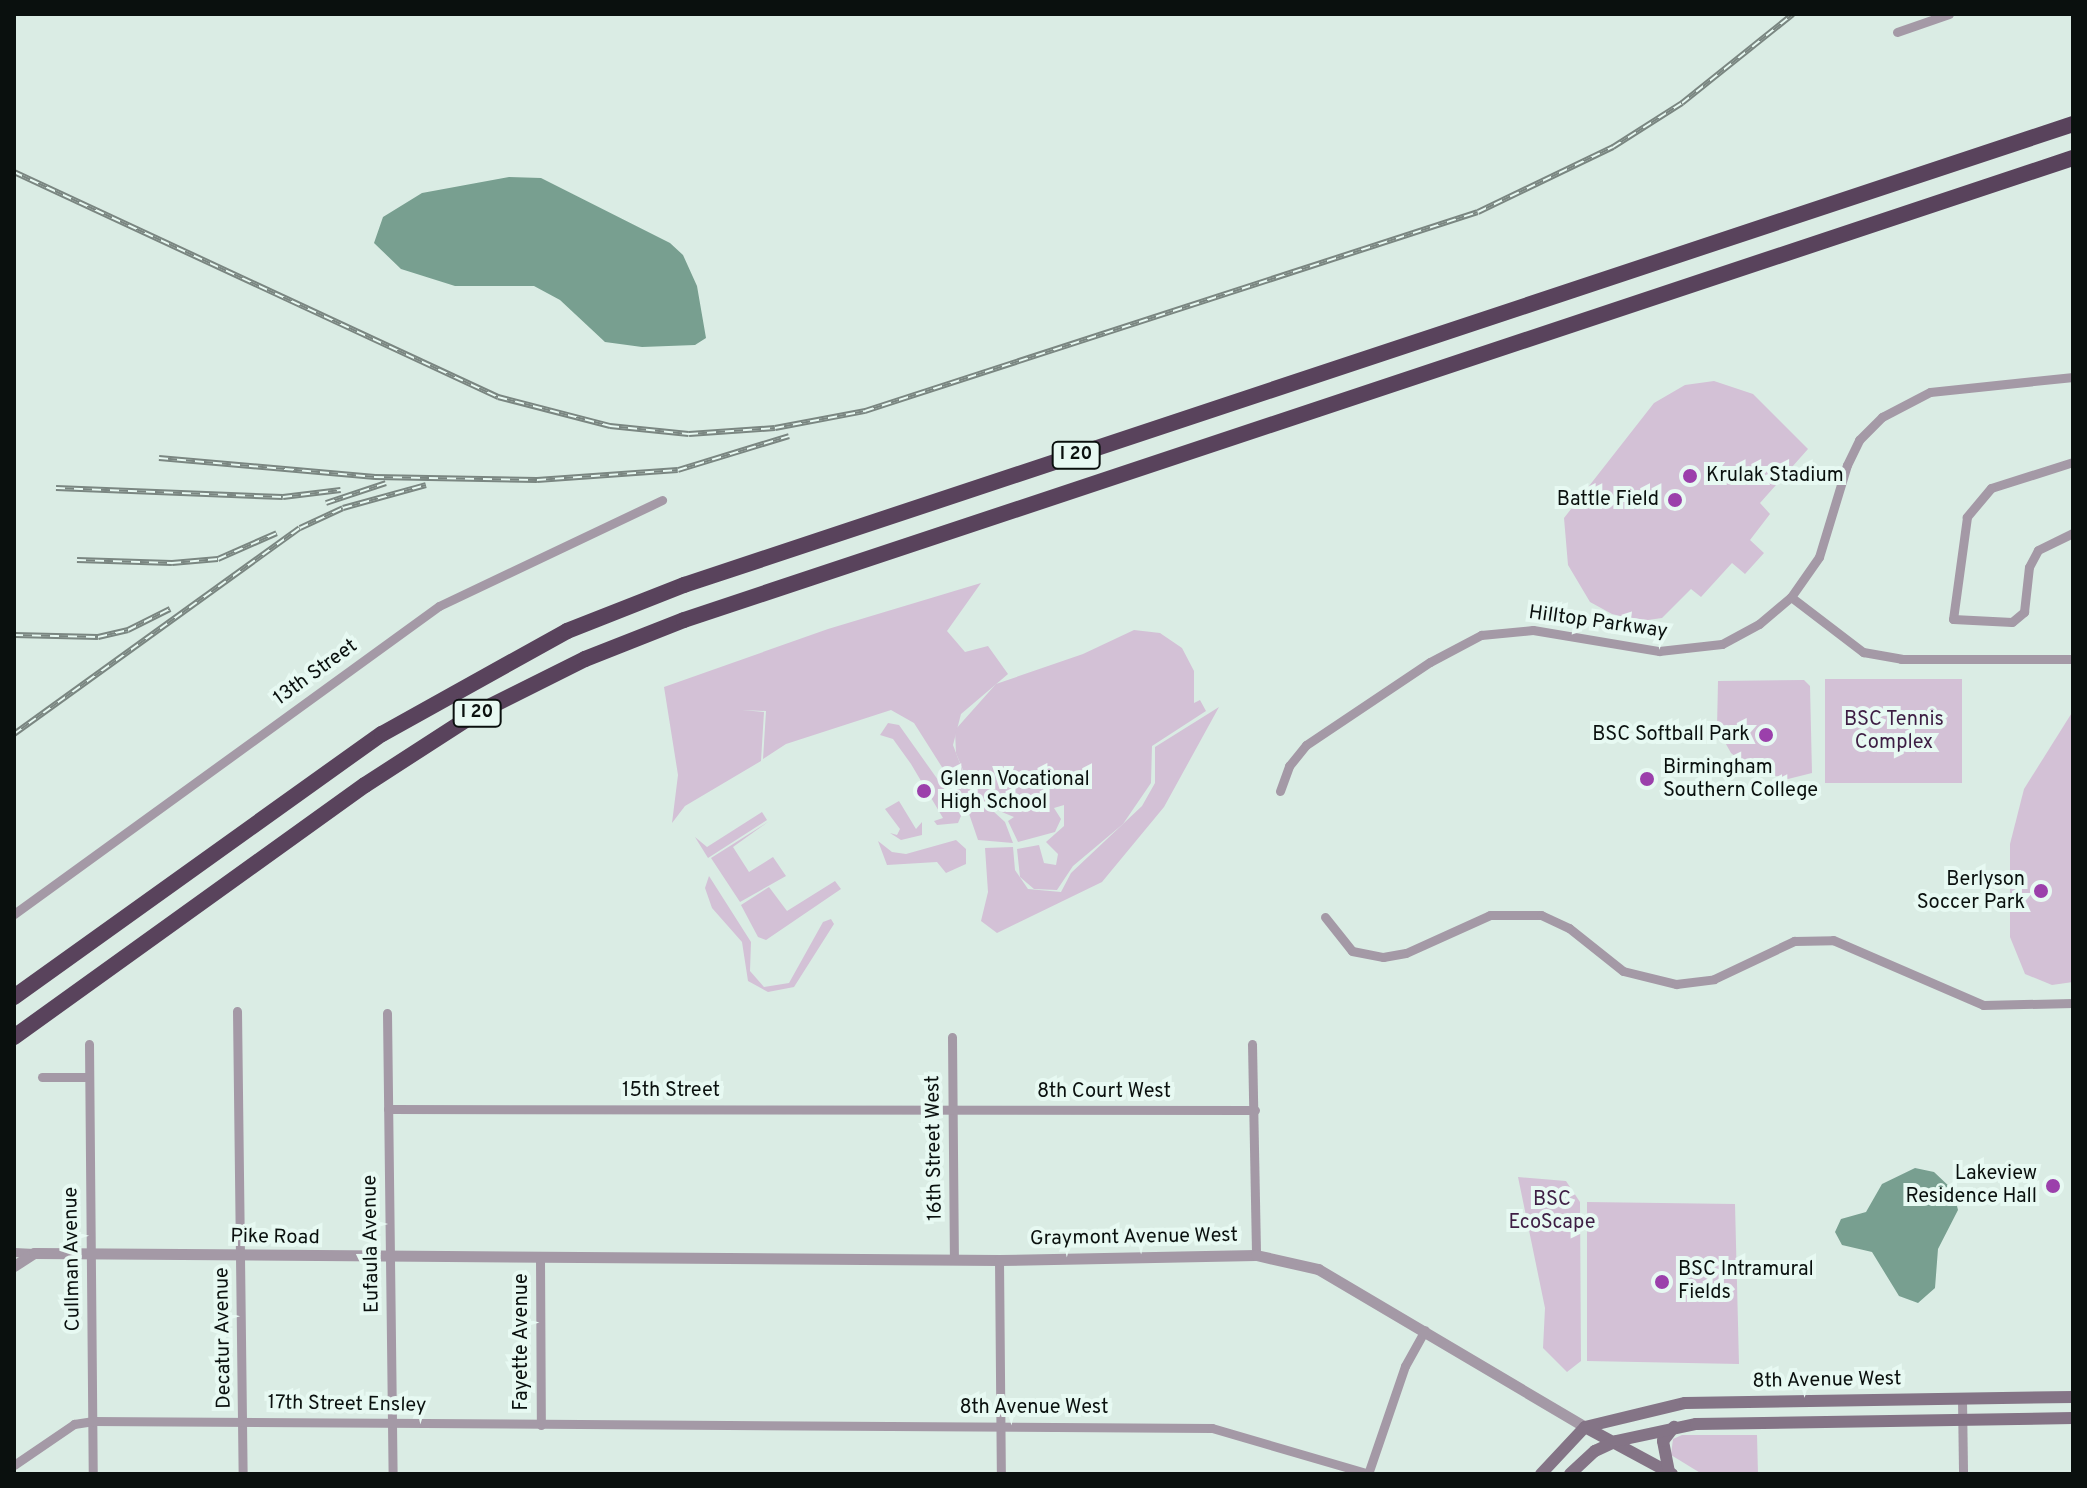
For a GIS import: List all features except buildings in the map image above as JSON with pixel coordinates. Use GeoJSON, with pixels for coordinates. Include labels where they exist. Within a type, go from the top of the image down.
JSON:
{"type":"FeatureCollection","features":[{"type":"Feature","properties":{"kind":"highway","name":"I 20"},"geometry":{"type":"LineString","coordinates":[[14,997],[382,734],[567,631],[684,585],[2073,124]]}},
{"type":"Feature","properties":{"kind":"highway","name":"I 20"},"geometry":{"type":"LineString","coordinates":[[14,1037],[365,785],[473,715],[585,659],[684,620],[2073,158]]}},
{"type":"Feature","properties":{"kind":"main road","name":"8th Avenue West"},"geometry":{"type":"LineString","coordinates":[[1585,1427],[1685,1403],[2073,1397]]}},
{"type":"Feature","properties":{"kind":"main road","name":"8th Avenue West"},"geometry":{"type":"LineString","coordinates":[[1570,1474],[1595,1451],[1616,1441],[1674,1427],[2073,1418]]}},
{"type":"Feature","properties":{"kind":"main road","name":"Graymont Avenue West"},"geometry":{"type":"LineString","coordinates":[[1585,1427],[1671,1473]]}},
{"type":"Feature","properties":{"kind":"main road"},"geometry":{"type":"LineString","coordinates":[[1541,1474],[1585,1427]]}},
{"type":"Feature","properties":{"kind":"main road"},"geometry":{"type":"LineString","coordinates":[[1671,1473],[1662,1449],[1674,1427]]}},
{"type":"Feature","properties":{"kind":"street"},"geometry":{"type":"LineString","coordinates":[[1897,32],[1949,14]]}},
{"type":"Feature","properties":{"kind":"street","name":"Hilltop Parkway"},"geometry":{"type":"LineString","coordinates":[[1280,791],[1289,766],[1306,745],[1430,662],[1481,635],[1533,630],[1659,651],[1697,651],[1759,624],[1791,597],[1819,557],[1847,465],[1859,440],[1882,417],[1930,392],[2073,377]]}},
{"type":"Feature","properties":{"kind":"street"},"geometry":{"type":"LineString","coordinates":[[2073,462],[1991,488],[1967,517],[1953,619],[2012,622],[2024,612],[2029,567],[2038,550],[2073,533]]}},
{"type":"Feature","properties":{"kind":"street","name":"13th Street"},"geometry":{"type":"LineString","coordinates":[[14,914],[439,606],[662,500]]}},
{"type":"Feature","properties":{"kind":"street"},"geometry":{"type":"LineString","coordinates":[[1791,597],[1863,652],[1901,659],[2073,659]]}},
{"type":"Feature","properties":{"kind":"street"},"geometry":{"type":"LineString","coordinates":[[1325,917],[1352,951],[1383,957],[1406,953],[1490,915],[1521,913],[1569,928],[1623,971],[1651,981],[1714,979],[1785,944],[1833,940],[1983,1005],[2073,1003]]}},
{"type":"Feature","properties":{"kind":"street","name":"Decatur Avenue"},"geometry":{"type":"LineString","coordinates":[[237,1011],[243,1474]]}},
{"type":"Feature","properties":{"kind":"street","name":"Eufaula Avenue"},"geometry":{"type":"LineString","coordinates":[[387,1013],[393,1474]]}},
{"type":"Feature","properties":{"kind":"street","name":"16th Street West"},"geometry":{"type":"LineString","coordinates":[[952,1037],[954,1260]]}},
{"type":"Feature","properties":{"kind":"street","name":"Cullman Avenue"},"geometry":{"type":"LineString","coordinates":[[89,1044],[93,1474]]}},
{"type":"Feature","properties":{"kind":"street"},"geometry":{"type":"LineString","coordinates":[[1252,1044],[1256,1255]]}},
{"type":"Feature","properties":{"kind":"street"},"geometry":{"type":"LineString","coordinates":[[42,1077],[88,1077]]}},
{"type":"Feature","properties":{"kind":"street","name":"15th Street"},"geometry":{"type":"LineString","coordinates":[[388,1109],[953,1110]]}},
{"type":"Feature","properties":{"kind":"street","name":"8th Court West"},"geometry":{"type":"LineString","coordinates":[[953,1110],[1255,1110]]}},
{"type":"Feature","properties":{"kind":"street"},"geometry":{"type":"LineString","coordinates":[[14,1252],[34,1253]]}},
{"type":"Feature","properties":{"kind":"street"},"geometry":{"type":"LineString","coordinates":[[14,1266],[34,1253]]}},
{"type":"Feature","properties":{"kind":"street","name":"Pike Road"},"geometry":{"type":"LineString","coordinates":[[34,1253],[540,1258]]}},
{"type":"Feature","properties":{"kind":"street","name":"Graymont Avenue West"},"geometry":{"type":"LineString","coordinates":[[540,1258],[999,1260],[1256,1255],[1318,1269],[1585,1427]]}},
{"type":"Feature","properties":{"kind":"street","name":"Fayette Avenue"},"geometry":{"type":"LineString","coordinates":[[540,1258],[541,1425]]}},
{"type":"Feature","properties":{"kind":"street"},"geometry":{"type":"LineString","coordinates":[[999,1260],[1001,1474]]}},
{"type":"Feature","properties":{"kind":"street"},"geometry":{"type":"LineString","coordinates":[[1368,1474],[1405,1366],[1425,1330]]}},
{"type":"Feature","properties":{"kind":"street"},"geometry":{"type":"LineString","coordinates":[[1962,1399],[1963,1474]]}},
{"type":"Feature","properties":{"kind":"street","name":"17th Street Ensley"},"geometry":{"type":"LineString","coordinates":[[14,1465],[74,1424],[92,1421],[692,1426]]}},
{"type":"Feature","properties":{"kind":"street","name":"8th Avenue West"},"geometry":{"type":"LineString","coordinates":[[692,1426],[1212,1428],[1368,1474]]}},
{"type":"Feature","properties":{"kind":"green space","name":"Krulak Stadium"},"geometry":{"type":"Polygon","coordinates":[[[1714,381],[1753,394],[1808,449],[1760,503],[1770,514],[1750,540],[1764,553],[1745,574],[1732,563],[1701,597],[1691,589],[1662,618],[1641,621],[1612,614],[1590,602],[1568,565],[1564,518],[1654,403],[1685,385],[1714,381]]]}},
{"type":"Feature","properties":{"kind":"green space"},"geometry":{"type":"Polygon","coordinates":[[[981,583],[947,631],[965,652],[988,646],[1008,674],[961,714],[953,745],[970,790],[1005,822],[1013,843],[978,840],[966,805],[914,723],[891,710],[786,744],[763,759],[766,711],[742,710],[764,712],[761,761],[685,806],[672,823],[678,775],[664,687],[828,629],[981,583]]]}},
{"type":"Feature","properties":{"kind":"green space"},"geometry":{"type":"Polygon","coordinates":[[[1134,630],[1160,633],[1182,648],[1194,671],[1194,703],[1200,700],[1206,711],[1152,746],[1151,783],[1123,824],[1073,866],[1057,890],[1034,889],[1020,877],[1017,849],[1039,845],[1044,863],[1056,865],[1058,854],[1046,842],[1064,826],[1064,805],[1054,808],[1061,819],[1055,832],[1018,842],[1008,821],[1014,817],[987,806],[967,780],[956,753],[955,730],[996,684],[1083,654],[1134,630]]]}},
{"type":"Feature","properties":{"kind":"green space","name":"BSC Tennis Complex"},"geometry":{"type":"Polygon","coordinates":[[[1825,679],[1962,679],[1962,783],[1825,783],[1825,679]]]}},
{"type":"Feature","properties":{"kind":"green space","name":"BSC Softball Park"},"geometry":{"type":"Polygon","coordinates":[[[1804,680],[1810,686],[1812,773],[1788,779],[1752,770],[1731,753],[1717,728],[1718,681],[1804,680]]]}},
{"type":"Feature","properties":{"kind":"green space"},"geometry":{"type":"Polygon","coordinates":[[[1219,707],[1164,807],[1102,882],[997,933],[981,921],[988,892],[985,848],[1013,847],[1015,870],[1028,889],[1061,892],[1071,873],[1142,806],[1155,783],[1155,747],[1219,707]]]}},
{"type":"Feature","properties":{"kind":"green space","name":"Berlyson Soccer Park"},"geometry":{"type":"Polygon","coordinates":[[[2073,711],[2073,982],[2052,985],[2025,974],[2010,937],[2010,844],[2024,789],[2073,711]]]}},
{"type":"Feature","properties":{"kind":"green space"},"geometry":{"type":"Polygon","coordinates":[[[888,723],[899,725],[943,787],[961,816],[958,823],[937,825],[934,821],[943,818],[911,764],[893,739],[880,735],[888,723]]]}},
{"type":"Feature","properties":{"kind":"green space"},"geometry":{"type":"Polygon","coordinates":[[[899,801],[916,829],[922,822],[922,835],[901,840],[890,833],[897,835],[900,829],[885,809],[899,801]]]}},
{"type":"Feature","properties":{"kind":"green space"},"geometry":{"type":"Polygon","coordinates":[[[762,812],[767,820],[708,858],[695,837],[707,847],[762,812]]]}},
{"type":"Feature","properties":{"kind":"green space"},"geometry":{"type":"Polygon","coordinates":[[[768,822],[733,847],[749,872],[773,857],[786,876],[740,902],[711,858],[768,822]]]}},
{"type":"Feature","properties":{"kind":"green space"},"geometry":{"type":"Polygon","coordinates":[[[956,840],[966,849],[966,864],[946,873],[937,862],[887,865],[878,841],[892,852],[906,854],[956,840]]]}},
{"type":"Feature","properties":{"kind":"green space"},"geometry":{"type":"Polygon","coordinates":[[[709,876],[751,942],[750,971],[764,987],[789,983],[823,922],[831,919],[834,924],[794,987],[768,992],[748,981],[742,942],[712,908],[705,888],[709,876]]]}},
{"type":"Feature","properties":{"kind":"green space"},"geometry":{"type":"Polygon","coordinates":[[[835,881],[841,889],[766,940],[758,937],[741,905],[769,887],[787,911],[835,881]]]}},
{"type":"Feature","properties":{"kind":"green space","name":"BSC EcoScape"},"geometry":{"type":"Polygon","coordinates":[[[1518,1177],[1566,1181],[1580,1202],[1581,1361],[1567,1372],[1543,1348],[1545,1308],[1518,1177]]]}},
{"type":"Feature","properties":{"kind":"green space","name":"BSC Intramural Fields"},"geometry":{"type":"Polygon","coordinates":[[[1587,1202],[1735,1204],[1739,1364],[1587,1361],[1587,1202]]]}},
{"type":"Feature","properties":{"kind":"green space"},"geometry":{"type":"Polygon","coordinates":[[[1682,1435],[1757,1435],[1758,1474],[1702,1474],[1671,1455],[1673,1439],[1682,1435]]]}},
{"type":"Feature","properties":{"kind":"shaded area"},"geometry":{"type":"Polygon","coordinates":[[[509,177],[541,178],[670,243],[683,255],[697,286],[706,338],[695,345],[642,347],[605,342],[560,300],[534,286],[455,286],[401,269],[374,243],[383,217],[422,193],[509,177]]]}},
{"type":"Feature","properties":{"kind":"shaded area"},"geometry":{"type":"Polygon","coordinates":[[[1915,1168],[1934,1172],[1953,1190],[1958,1210],[1938,1249],[1935,1288],[1918,1303],[1899,1296],[1872,1252],[1842,1245],[1835,1232],[1841,1219],[1866,1212],[1882,1184],[1915,1168]]]}},
{"type":"Feature","properties":{"kind":"railway"},"geometry":{"type":"LineString","coordinates":[[14,172],[498,397],[610,426],[689,434],[775,428],[865,411],[1478,212],[1613,147],[1682,103],[1793,14]]}},
{"type":"Feature","properties":{"kind":"railway"},"geometry":{"type":"LineString","coordinates":[[159,458],[375,477],[537,480],[678,470],[789,436]]}},
{"type":"Feature","properties":{"kind":"railway"},"geometry":{"type":"LineString","coordinates":[[326,503],[386,483]]}},
{"type":"Feature","properties":{"kind":"railway"},"geometry":{"type":"LineString","coordinates":[[14,734],[300,528],[343,508],[426,485]]}},
{"type":"Feature","properties":{"kind":"railway"},"geometry":{"type":"LineString","coordinates":[[56,488],[283,497],[341,490]]}},
{"type":"Feature","properties":{"kind":"railway"},"geometry":{"type":"LineString","coordinates":[[77,560],[172,563],[218,559],[277,533]]}},
{"type":"Feature","properties":{"kind":"railway"},"geometry":{"type":"LineString","coordinates":[[14,635],[98,637],[128,630],[170,609]]}},
{"type":"Feature","properties":{"kind":"place","name":"Krulak Stadium"},"geometry":{"type":"Point","coordinates":[1690,476]}},
{"type":"Feature","properties":{"kind":"place","name":"Battle Field"},"geometry":{"type":"Point","coordinates":[1675,500]}},
{"type":"Feature","properties":{"kind":"place","name":"BSC Softball Park"},"geometry":{"type":"Point","coordinates":[1766,735]}},
{"type":"Feature","properties":{"kind":"place","name":"Birmingham Southern College"},"geometry":{"type":"Point","coordinates":[1647,779]}},
{"type":"Feature","properties":{"kind":"place","name":"Glenn Vocational High School"},"geometry":{"type":"Point","coordinates":[924,791]}},
{"type":"Feature","properties":{"kind":"place","name":"Berlyson Soccer Park"},"geometry":{"type":"Point","coordinates":[2041,891]}},
{"type":"Feature","properties":{"kind":"place","name":"Lakeview Residence Hall"},"geometry":{"type":"Point","coordinates":[2053,1186]}},
{"type":"Feature","properties":{"kind":"place","name":"BSC Intramural Fields"},"geometry":{"type":"Point","coordinates":[1662,1282]}}]}
